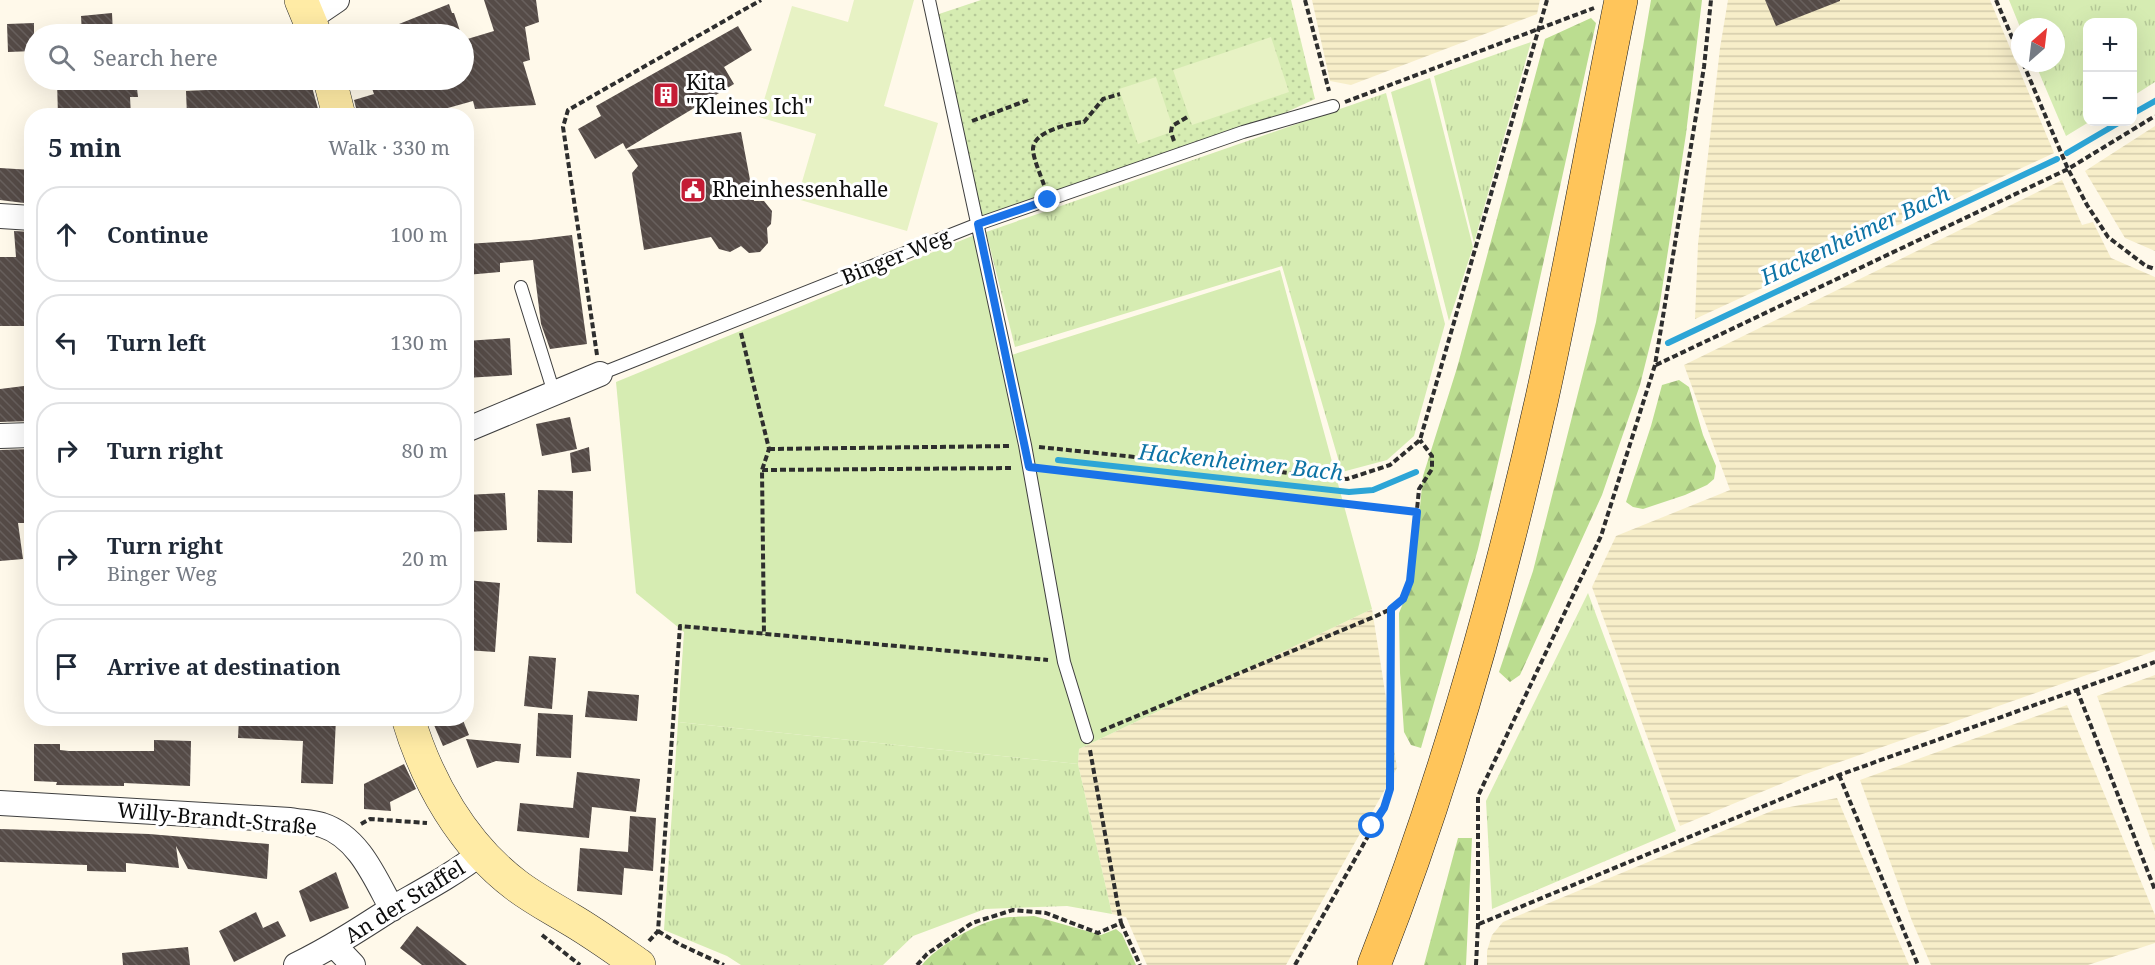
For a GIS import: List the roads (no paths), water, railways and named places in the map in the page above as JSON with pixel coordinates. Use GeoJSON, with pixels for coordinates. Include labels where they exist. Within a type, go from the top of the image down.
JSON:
{"type":"FeatureCollection","features":[{"type":"Feature","properties":{"kind":"main road"},"geometry":{"type":"LineString","coordinates":[[1374,965],[1402,893],[1424,825],[1465,696],[1499,575],[1542,398],[1612,46],[1608,4]]}},
{"type":"Feature","properties":{"kind":"main road"},"geometry":{"type":"LineString","coordinates":[[332,90],[337,108]]}},
{"type":"Feature","properties":{"kind":"main road"},"geometry":{"type":"LineString","coordinates":[[411,726],[434,784],[459,825],[481,853],[501,873],[528,894],[636,963]]}},
{"type":"Feature","properties":{"kind":"street"},"geometry":{"type":"LineString","coordinates":[[308,18],[338,0]]}},
{"type":"Feature","properties":{"kind":"street"},"geometry":{"type":"LineString","coordinates":[[0,216],[24,218]]}},
{"type":"Feature","properties":{"kind":"street","name":"Binger Weg"},"geometry":{"type":"LineString","coordinates":[[474,427],[600,374]]}},
{"type":"Feature","properties":{"kind":"street"},"geometry":{"type":"LineString","coordinates":[[0,436],[24,435]]}},
{"type":"Feature","properties":{"kind":"street","name":"Willy-Brandt-Straße"},"geometry":{"type":"LineString","coordinates":[[0,803],[290,820],[322,826],[343,836],[364,858],[392,909]]}},
{"type":"Feature","properties":{"kind":"street","name":"An der Staffel"},"geometry":{"type":"LineString","coordinates":[[296,965],[335,946],[392,909],[458,871],[481,853]]}},
{"type":"Feature","properties":{"kind":"street"},"geometry":{"type":"LineString","coordinates":[[335,946],[353,965]]}},
{"type":"Feature","properties":{"kind":"lane"},"geometry":{"type":"LineString","coordinates":[[929,0],[1025,445],[1064,662],[1087,737]]}},
{"type":"Feature","properties":{"kind":"lane","name":"Binger Weg"},"geometry":{"type":"LineString","coordinates":[[600,374],[978,224],[1243,132],[1333,106]]}},
{"type":"Feature","properties":{"kind":"lane"},"geometry":{"type":"LineString","coordinates":[[521,287],[554,393]]}},
{"type":"Feature","properties":{"kind":"waterway","name":"Hackenheimer Bach"},"geometry":{"type":"LineString","coordinates":[[2137,111],[2155,101]]}},
{"type":"Feature","properties":{"kind":"waterway","name":"Hackenheimer Bach"},"geometry":{"type":"LineString","coordinates":[[2067,153],[2113,126]]}},
{"type":"Feature","properties":{"kind":"waterway","name":"Hackenheimer Bach"},"geometry":{"type":"LineString","coordinates":[[1668,343],[2057,159]]}},
{"type":"Feature","properties":{"kind":"waterway","name":"Hackenheimer Bach"},"geometry":{"type":"LineString","coordinates":[[1058,460],[1349,492],[1373,490],[1416,472]]}},
{"type":"Feature","properties":{"kind":"place","name":"Kita \"Kleines Ich\""},"geometry":{"type":"Point","coordinates":[666,95]}},
{"type":"Feature","properties":{"kind":"place","name":"Rheinhessenhalle"},"geometry":{"type":"Point","coordinates":[693,190]}}]}
